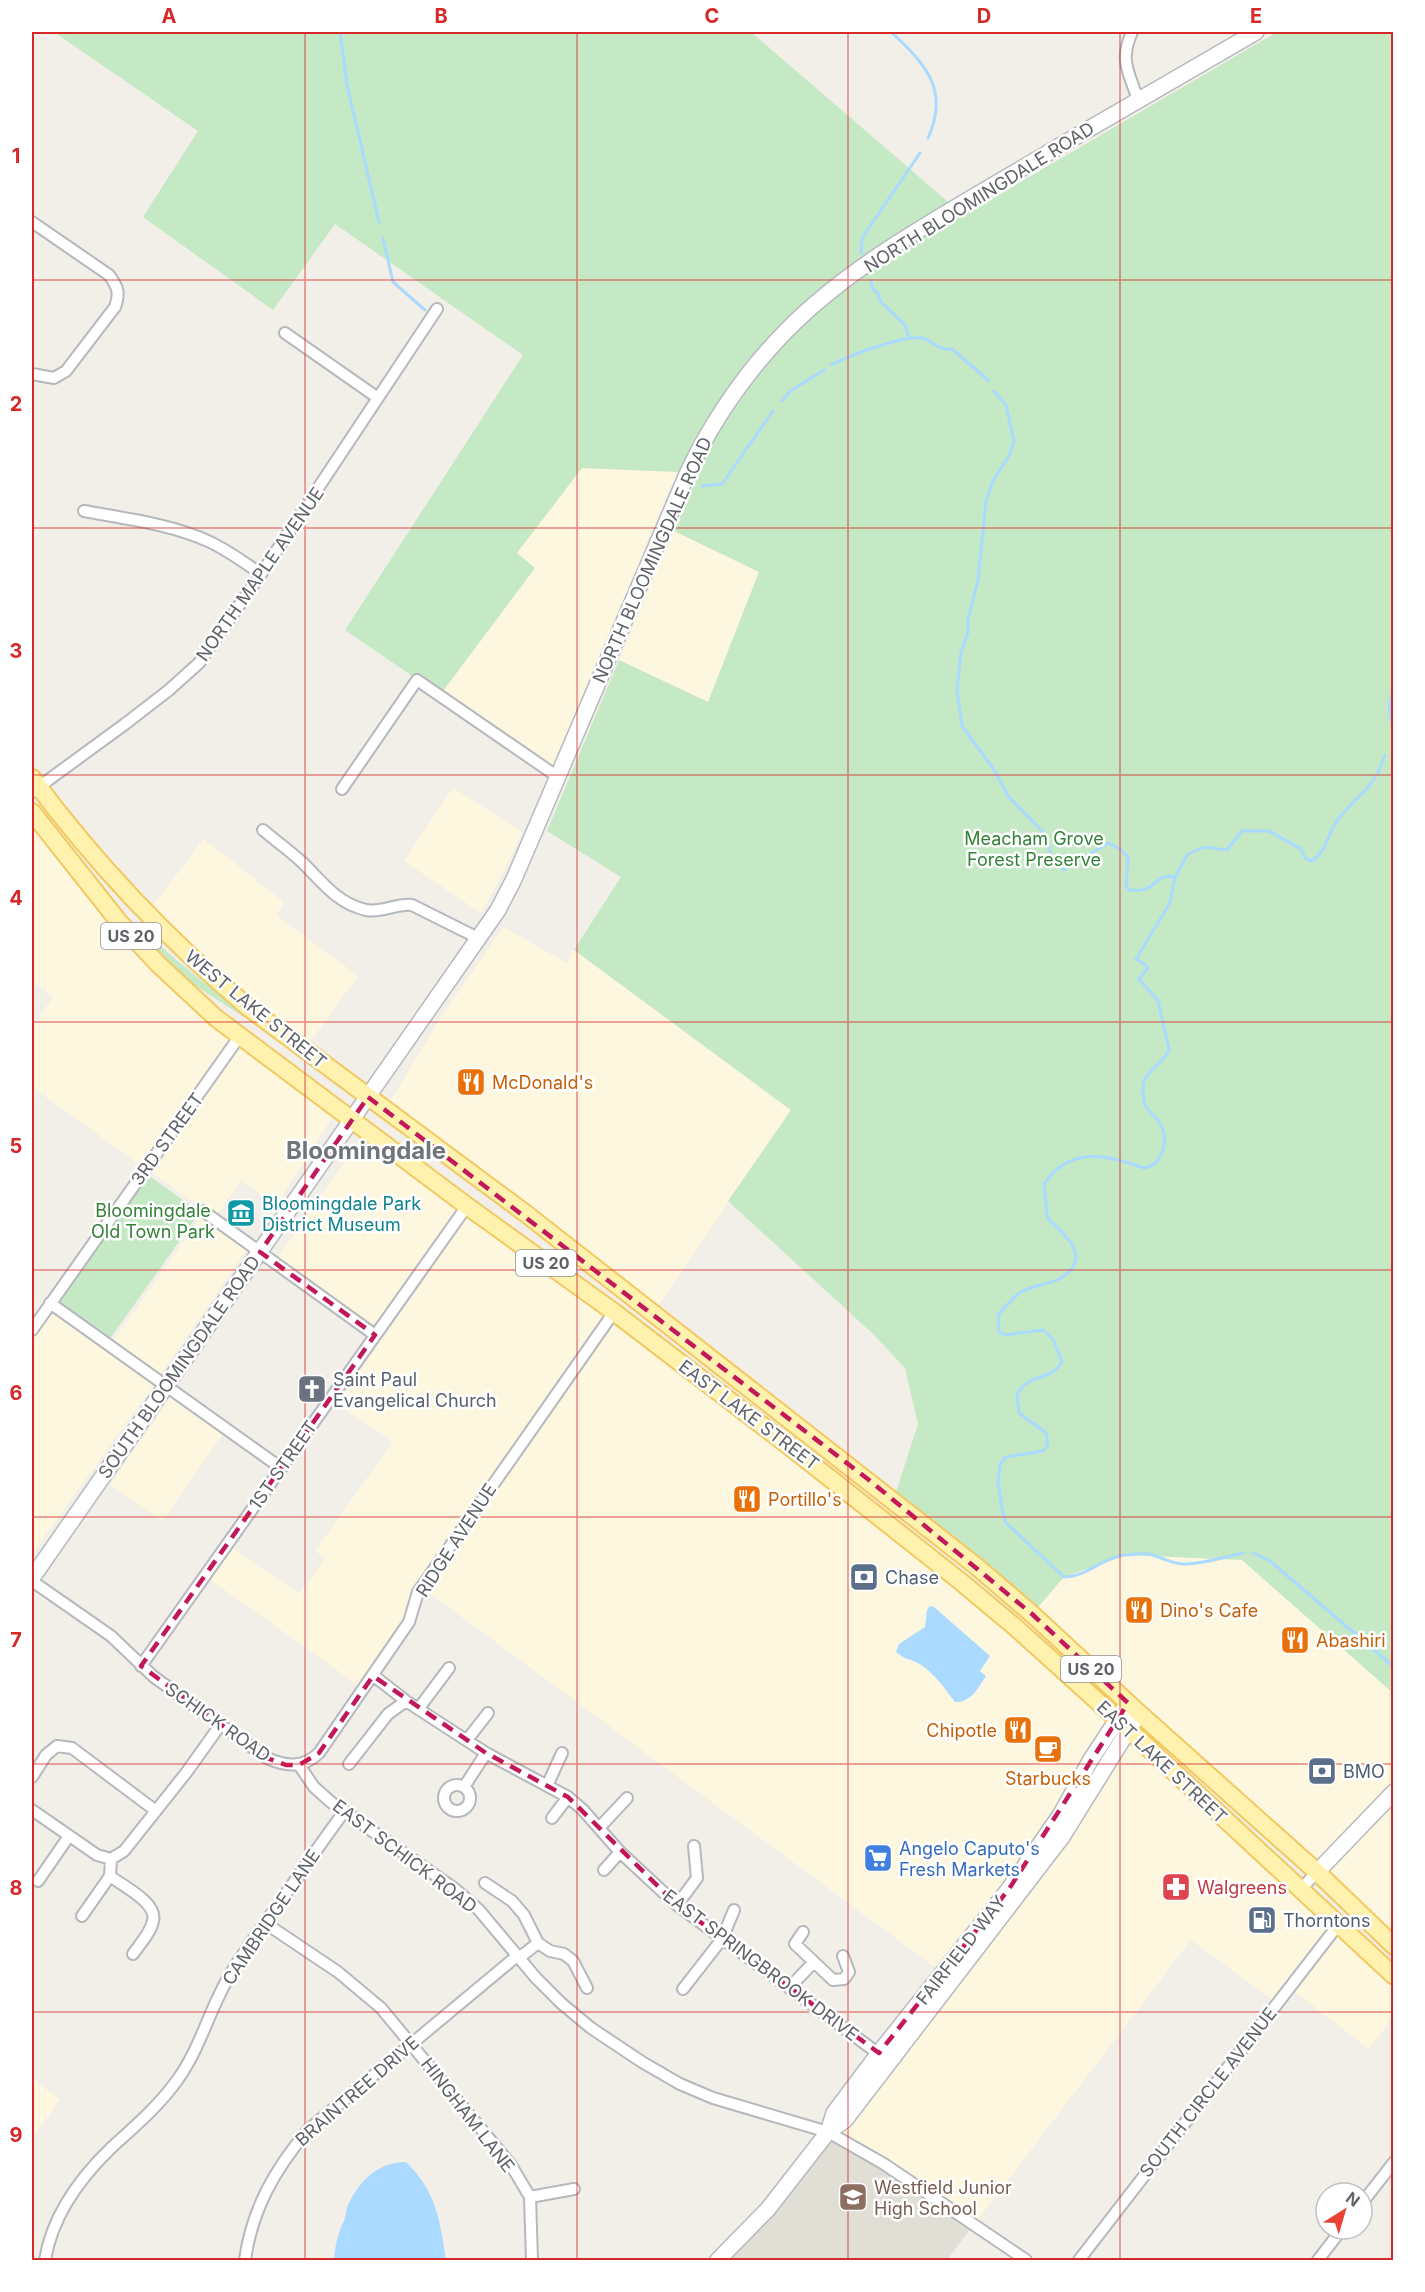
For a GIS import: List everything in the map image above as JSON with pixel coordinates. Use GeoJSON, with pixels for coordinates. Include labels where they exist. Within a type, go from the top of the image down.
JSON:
{"type":"FeatureCollection","features":[{"type":"Feature","properties":{"kind":"main road","name":"NORTH BLOOMINGDALE ROAD"},"geometry":{"type":"LineString","coordinates":[[368,1097],[480,939],[506,896],[702,443],[736,389],[772,345],[819,301],[897,245],[963,203],[1256,32]]}},
{"type":"Feature","properties":{"kind":"main road","name":"WEST LAKE STREET"},"geometry":{"type":"LineString","coordinates":[[34,786],[134,900],[192,960],[249,1008],[368,1097]]}},
{"type":"Feature","properties":{"kind":"main road","name":"WEST LAKE STREET"},"geometry":{"type":"LineString","coordinates":[[32,812],[119,922],[192,998],[239,1037],[352,1120]]}},
{"type":"Feature","properties":{"kind":"main road","name":"SOUTH BLOOMINGDALE ROAD"},"geometry":{"type":"LineString","coordinates":[[32,1580],[368,1097]]}},
{"type":"Feature","properties":{"kind":"main road","name":"EAST LAKE STREET"},"geometry":{"type":"LineString","coordinates":[[368,1097],[525,1213],[976,1566],[1317,1872],[1394,1946]]}},
{"type":"Feature","properties":{"kind":"main road","name":"EAST LAKE STREET"},"geometry":{"type":"LineString","coordinates":[[352,1120],[466,1206],[614,1312],[799,1453],[960,1581],[1014,1626],[1123,1725],[1394,1976]]}},
{"type":"Feature","properties":{"kind":"main road"},"geometry":{"type":"LineString","coordinates":[[614,1312],[626,1308],[652,1313]]}},
{"type":"Feature","properties":{"kind":"main road","name":"FAIRFIELD WAY"},"geometry":{"type":"LineString","coordinates":[[718,2260],[768,2209],[828,2132],[845,2120],[884,2058],[1062,1837],[1133,1708]]}},
{"type":"Feature","properties":{"kind":"main road"},"geometry":{"type":"LineString","coordinates":[[1317,1872],[1394,1792]]}},
{"type":"Feature","properties":{"kind":"street"},"geometry":{"type":"LineString","coordinates":[[1132,32],[1126,44],[1125,67],[1138,100]]}},
{"type":"Feature","properties":{"kind":"street"},"geometry":{"type":"LineString","coordinates":[[32,222],[110,275],[117,285],[120,296],[115,307],[66,372],[54,378],[32,374]]}},
{"type":"Feature","properties":{"kind":"street","name":"NORTH MAPLE AVENUE"},"geometry":{"type":"LineString","coordinates":[[34,786],[126,724],[188,674],[212,646],[437,309]]}},
{"type":"Feature","properties":{"kind":"street"},"geometry":{"type":"LineString","coordinates":[[285,333],[378,398]]}},
{"type":"Feature","properties":{"kind":"street"},"geometry":{"type":"LineString","coordinates":[[84,511],[157,524],[188,533],[231,553],[261,574]]}},
{"type":"Feature","properties":{"kind":"street"},"geometry":{"type":"LineString","coordinates":[[342,789],[417,680],[558,777]]}},
{"type":"Feature","properties":{"kind":"street"},"geometry":{"type":"LineString","coordinates":[[263,830],[339,898],[368,910],[381,911],[405,904],[412,905],[480,939]]}},
{"type":"Feature","properties":{"kind":"street","name":"3RD STREET"},"geometry":{"type":"LineString","coordinates":[[34,1323],[239,1037]]}},
{"type":"Feature","properties":{"kind":"street","name":"1ST STREET"},"geometry":{"type":"LineString","coordinates":[[141,1666],[466,1206]]}},
{"type":"Feature","properties":{"kind":"street"},"geometry":{"type":"LineString","coordinates":[[203,1211],[375,1335]]}},
{"type":"Feature","properties":{"kind":"street"},"geometry":{"type":"LineString","coordinates":[[50,1303],[281,1468]]}},
{"type":"Feature","properties":{"kind":"street","name":"RIDGE AVENUE"},"geometry":{"type":"LineString","coordinates":[[299,1765],[312,1760],[319,1753],[374,1676],[409,1622],[418,1592],[614,1312]]}},
{"type":"Feature","properties":{"kind":"street"},"geometry":{"type":"LineString","coordinates":[[32,1580],[111,1636],[141,1666]]}},
{"type":"Feature","properties":{"kind":"street","name":"SCHICK ROAD"},"geometry":{"type":"LineString","coordinates":[[141,1666],[168,1688],[267,1758],[279,1763],[299,1765]]}},
{"type":"Feature","properties":{"kind":"street"},"geometry":{"type":"LineString","coordinates":[[419,1708],[449,1668]]}},
{"type":"Feature","properties":{"kind":"street","name":"EAST SPRINGBROOK DRIVE"},"geometry":{"type":"LineString","coordinates":[[374,1676],[406,1701],[486,1753],[568,1797],[583,1810],[620,1852],[677,1905],[884,2058]]}},
{"type":"Feature","properties":{"kind":"street"},"geometry":{"type":"LineString","coordinates":[[349,1764],[388,1714],[406,1701]]}},
{"type":"Feature","properties":{"kind":"street"},"geometry":{"type":"LineString","coordinates":[[467,1740],[488,1713]]}},
{"type":"Feature","properties":{"kind":"street"},"geometry":{"type":"LineString","coordinates":[[32,1810],[97,1855],[111,1859],[121,1854],[186,1773],[221,1724]]}},
{"type":"Feature","properties":{"kind":"street"},"geometry":{"type":"LineString","coordinates":[[32,1777],[46,1755],[57,1746],[72,1748],[156,1811]]}},
{"type":"Feature","properties":{"kind":"street"},"geometry":{"type":"LineString","coordinates":[[464,1787],[486,1753]]}},
{"type":"Feature","properties":{"kind":"street"},"geometry":{"type":"LineString","coordinates":[[547,1786],[562,1753]]}},
{"type":"Feature","properties":{"kind":"street","name":"EAST SCHICK ROAD"},"geometry":{"type":"LineString","coordinates":[[299,1765],[314,1787],[344,1812],[455,1889],[495,1927],[536,1978],[571,2012],[642,2062],[671,2079],[734,2105],[828,2132],[884,2164],[1026,2260]]}},
{"type":"Feature","properties":{"kind":"street"},"geometry":{"type":"LineString","coordinates":[[552,1818],[568,1797]]}},
{"type":"Feature","properties":{"kind":"street"},"geometry":{"type":"LineString","coordinates":[[599,1828],[627,1798]]}},
{"type":"Feature","properties":{"kind":"street","name":"CAMBRIDGE LANE"},"geometry":{"type":"LineString","coordinates":[[45,2260],[50,2238],[62,2212],[85,2178],[110,2149],[154,2109],[178,2079],[192,2056],[223,1986],[344,1812]]}},
{"type":"Feature","properties":{"kind":"street"},"geometry":{"type":"LineString","coordinates":[[38,1881],[69,1836]]}},
{"type":"Feature","properties":{"kind":"street"},"geometry":{"type":"LineString","coordinates":[[677,1905],[697,1878],[694,1846]]}},
{"type":"Feature","properties":{"kind":"street"},"geometry":{"type":"LineString","coordinates":[[604,1870],[620,1852]]}},
{"type":"Feature","properties":{"kind":"street"},"geometry":{"type":"LineString","coordinates":[[82,1916],[110,1876],[111,1859]]}},
{"type":"Feature","properties":{"kind":"street"},"geometry":{"type":"LineString","coordinates":[[1300,1890],[1317,1872]]}},
{"type":"Feature","properties":{"kind":"street"},"geometry":{"type":"LineString","coordinates":[[110,1876],[151,1906],[154,1914],[153,1923],[133,1953]]}},
{"type":"Feature","properties":{"kind":"street"},"geometry":{"type":"LineString","coordinates":[[485,1883],[512,1901],[524,1915],[538,1943],[550,1951],[564,1954],[573,1961],[587,1988]]}},
{"type":"Feature","properties":{"kind":"street"},"geometry":{"type":"LineString","coordinates":[[683,1989],[722,1939],[734,1910]]}},
{"type":"Feature","properties":{"kind":"street","name":"HINGHAM LANE"},"geometry":{"type":"LineString","coordinates":[[266,1923],[338,1972],[370,1998],[412,2043],[511,2165],[530,2197],[532,2260]]}},
{"type":"Feature","properties":{"kind":"street","name":"SOUTH CIRCLE AVENUE"},"geometry":{"type":"LineString","coordinates":[[1079,2260],[1338,1925]]}},
{"type":"Feature","properties":{"kind":"street"},"geometry":{"type":"LineString","coordinates":[[803,1932],[795,1944],[833,1980],[844,1979],[849,1972],[843,1956]]}},
{"type":"Feature","properties":{"kind":"street","name":"BRAINTREE DRIVE"},"geometry":{"type":"LineString","coordinates":[[245,2260],[255,2217],[269,2184],[287,2154],[308,2130],[517,1956],[524,1954],[538,1943]]}},
{"type":"Feature","properties":{"kind":"street"},"geometry":{"type":"LineString","coordinates":[[789,1988],[813,1963]]}},
{"type":"Feature","properties":{"kind":"street"},"geometry":{"type":"LineString","coordinates":[[1374,2188],[1394,2162]]}},
{"type":"Feature","properties":{"kind":"street"},"geometry":{"type":"LineString","coordinates":[[530,2197],[574,2189]]}},
{"type":"Feature","properties":{"kind":"street"},"geometry":{"type":"LineString","coordinates":[[1318,2260],[1333,2241]]}},
{"type":"Feature","properties":{"kind":"highlighted area"},"geometry":{"type":"Polygon","coordinates":[[[368,1097],[869,1480],[1032,1614],[1128,1703],[1009,1889],[879,2053],[677,1905],[568,1797],[486,1753],[373,1676],[319,1753],[299,1765],[286,1765],[267,1758],[141,1666],[375,1335],[260,1252],[368,1097]]]}},
{"type":"Feature","properties":{"kind":"shaded area"},"geometry":{"type":"Polygon","coordinates":[[[581,468],[677,472],[549,775],[438,698],[535,568],[517,553],[581,468]]]}},
{"type":"Feature","properties":{"kind":"shaded area"},"geometry":{"type":"Polygon","coordinates":[[[674,531],[759,572],[708,702],[619,660],[674,531]]]}},
{"type":"Feature","properties":{"kind":"shaded area"},"geometry":{"type":"Polygon","coordinates":[[[453,788],[522,832],[481,913],[404,861],[453,788]]]}},
{"type":"Feature","properties":{"kind":"shaded area"},"geometry":{"type":"Polygon","coordinates":[[[32,817],[77,875],[240,1035],[143,1167],[32,1087],[32,1028],[53,997],[32,981],[32,817]]]}},
{"type":"Feature","properties":{"kind":"shaded area"},"geometry":{"type":"Polygon","coordinates":[[[204,839],[284,902],[276,915],[358,976],[307,1046],[194,959],[150,909],[204,839]]]}},
{"type":"Feature","properties":{"kind":"shaded area"},"geometry":{"type":"Polygon","coordinates":[[[503,927],[567,963],[574,950],[791,1111],[656,1309],[387,1106],[444,1013],[503,927]]]}},
{"type":"Feature","properties":{"kind":"shaded area"},"geometry":{"type":"Polygon","coordinates":[[[244,1036],[338,1108],[276,1206],[241,1181],[215,1218],[147,1169],[244,1036]]]}},
{"type":"Feature","properties":{"kind":"shaded area"},"geometry":{"type":"Polygon","coordinates":[[[367,1130],[468,1203],[378,1335],[276,1260],[367,1130]]]}},
{"type":"Feature","properties":{"kind":"shaded area"},"geometry":{"type":"Polygon","coordinates":[[[473,1206],[609,1315],[464,1521],[409,1617],[362,1688],[208,1578],[231,1547],[300,1594],[325,1558],[315,1551],[392,1443],[388,1438],[336,1404],[420,1286],[473,1206]]]}},
{"type":"Feature","properties":{"kind":"shaded area"},"geometry":{"type":"Polygon","coordinates":[[[203,1214],[249,1247],[159,1377],[111,1344],[203,1214]]]}},
{"type":"Feature","properties":{"kind":"shaded area"},"geometry":{"type":"Polygon","coordinates":[[[51,1306],[157,1380],[32,1554],[32,1334],[51,1306]]]}},
{"type":"Feature","properties":{"kind":"shaded area"},"geometry":{"type":"Polygon","coordinates":[[[612,1319],[896,1532],[1112,1720],[1060,1809],[940,1971],[424,1589],[612,1319]]]}},
{"type":"Feature","properties":{"kind":"shaded area"},"geometry":{"type":"Polygon","coordinates":[[[172,1395],[225,1431],[162,1521],[110,1485],[172,1395]]]}},
{"type":"Feature","properties":{"kind":"shaded area"},"geometry":{"type":"Polygon","coordinates":[[[1127,1555],[1242,1560],[1393,1693],[1393,1785],[1316,1864],[1036,1610],[1064,1577],[1127,1555]]]}},
{"type":"Feature","properties":{"kind":"shaded area"},"geometry":{"type":"Polygon","coordinates":[[[1130,1736],[1393,1978],[1393,2017],[1369,2049],[1291,1989],[1278,2004],[1191,1940],[975,2223],[834,2131],[1130,1736]]]}},
{"type":"Feature","properties":{"kind":"shaded area"},"geometry":{"type":"Polygon","coordinates":[[[1393,1797],[1393,1940],[1321,1872],[1393,1797]]]}},
{"type":"Feature","properties":{"kind":"shaded area"},"geometry":{"type":"Polygon","coordinates":[[[32,2079],[60,2099],[32,2139],[32,2079]]]}},
{"type":"Feature","properties":{"kind":"shaded area","name":"Westfield Junior High School"},"geometry":{"type":"Polygon","coordinates":[[[828,2135],[884,2167],[971,2228],[947,2260],[721,2260],[828,2135]]]}},
{"type":"Feature","properties":{"kind":"green space","name":"Meacham Grove Forest Preserve"},"geometry":{"type":"Polygon","coordinates":[[[54,32],[751,32],[947,201],[961,217],[1277,32],[1393,32],[1393,1693],[1242,1560],[1127,1555],[1064,1577],[1032,1614],[895,1495],[918,1424],[905,1368],[872,1333],[728,1201],[791,1110],[574,950],[621,877],[547,831],[619,660],[708,702],[759,572],[674,531],[696,480],[677,472],[582,468],[517,553],[535,568],[440,695],[345,630],[523,355],[335,224],[273,310],[143,217],[198,131],[54,32]]]}},
{"type":"Feature","properties":{"kind":"green space"},"geometry":{"type":"Polygon","coordinates":[[[136,924],[245,1016],[191,983],[134,926],[136,924]]]}},
{"type":"Feature","properties":{"kind":"green space","name":"Bloomingdale Old Town Park"},"geometry":{"type":"Polygon","coordinates":[[[145,1173],[200,1212],[109,1340],[55,1302],[145,1173]]]}},
{"type":"Feature","properties":{"kind":"water"},"geometry":{"type":"Polygon","coordinates":[[[930,1606],[990,1656],[980,1671],[986,1676],[974,1694],[961,1702],[955,1702],[929,1671],[896,1652],[899,1644],[925,1627],[927,1610],[930,1606]]]}},
{"type":"Feature","properties":{"kind":"water"},"geometry":{"type":"Polygon","coordinates":[[[406,2162],[424,2184],[435,2207],[446,2260],[334,2260],[337,2240],[347,2207],[359,2186],[379,2169],[387,2165],[406,2162]]]}},
{"type":"Feature","properties":{"kind":"waterway"},"geometry":{"type":"LineString","coordinates":[[340,32],[347,85],[379,222]]}},
{"type":"Feature","properties":{"kind":"waterway"},"geometry":{"type":"LineString","coordinates":[[891,32],[923,67],[935,92],[934,121],[928,138]]}},
{"type":"Feature","properties":{"kind":"waterway"},"geometry":{"type":"LineString","coordinates":[[861,253],[862,238],[920,153]]}},
{"type":"Feature","properties":{"kind":"waterway"},"geometry":{"type":"LineString","coordinates":[[383,238],[393,282],[425,310]]}},
{"type":"Feature","properties":{"kind":"waterway"},"geometry":{"type":"LineString","coordinates":[[871,281],[872,288],[878,293],[881,302],[905,325],[909,338]]}},
{"type":"Feature","properties":{"kind":"waterway"},"geometry":{"type":"LineString","coordinates":[[831,365],[890,343],[922,338],[943,349],[952,349],[989,381]]}},
{"type":"Feature","properties":{"kind":"waterway"},"geometry":{"type":"LineString","coordinates":[[782,401],[790,391],[824,370]]}},
{"type":"Feature","properties":{"kind":"waterway"},"geometry":{"type":"LineString","coordinates":[[994,391],[1006,405],[1014,441],[1010,454],[993,481],[986,501],[978,580],[968,619],[968,632],[961,652],[957,690],[962,726],[993,768],[1008,796],[1043,832],[1053,860],[1064,870],[1108,843],[1120,849],[1128,857],[1126,885],[1129,890],[1145,889],[1162,878],[1175,877]]}},
{"type":"Feature","properties":{"kind":"waterway"},"geometry":{"type":"LineString","coordinates":[[702,486],[722,484],[773,411]]}},
{"type":"Feature","properties":{"kind":"waterway"},"geometry":{"type":"LineString","coordinates":[[1393,728],[1389,708],[1394,689]]}},
{"type":"Feature","properties":{"kind":"waterway"},"geometry":{"type":"LineString","coordinates":[[1243,1553],[1191,1564],[1174,1563],[1148,1554],[1124,1555],[1080,1574],[1064,1577],[1006,1523],[998,1482],[1000,1464],[1006,1457],[1043,1451],[1048,1445],[1046,1433],[1019,1413],[1017,1395],[1027,1383],[1052,1372],[1062,1362],[1053,1339],[1043,1330],[1005,1335],[999,1332],[998,1315],[1021,1292],[1061,1278],[1075,1263],[1076,1255],[1073,1247],[1047,1216],[1044,1184],[1054,1172],[1077,1158],[1090,1157],[1103,1157],[1144,1168],[1156,1162],[1163,1150],[1163,1129],[1145,1105],[1143,1086],[1146,1076],[1163,1059],[1169,1049],[1158,1001],[1139,979],[1147,966],[1136,959],[1170,903],[1175,877],[1188,854],[1204,847],[1227,850],[1242,831],[1269,831],[1301,849],[1305,858],[1312,861],[1321,852],[1335,823],[1371,783],[1385,755]]}},
{"type":"Feature","properties":{"kind":"waterway"},"geometry":{"type":"LineString","coordinates":[[1253,1553],[1270,1561],[1394,1667]]}},
{"type":"Feature","properties":{"kind":"place","name":"McDonald's"},"geometry":{"type":"Point","coordinates":[471,1082]}},
{"type":"Feature","properties":{"kind":"place","name":"Bloomingdale Park District Museum"},"geometry":{"type":"Point","coordinates":[241,1213]}},
{"type":"Feature","properties":{"kind":"place","name":"Saint Paul Evangelical Church"},"geometry":{"type":"Point","coordinates":[312,1389]}},
{"type":"Feature","properties":{"kind":"place","name":"Portillo's"},"geometry":{"type":"Point","coordinates":[747,1499]}},
{"type":"Feature","properties":{"kind":"place","name":"Chase"},"geometry":{"type":"Point","coordinates":[864,1577]}},
{"type":"Feature","properties":{"kind":"place","name":"Dino's Cafe"},"geometry":{"type":"Point","coordinates":[1139,1610]}},
{"type":"Feature","properties":{"kind":"place","name":"Abashiri"},"geometry":{"type":"Point","coordinates":[1295,1640]}},
{"type":"Feature","properties":{"kind":"place","name":"Chipotle"},"geometry":{"type":"Point","coordinates":[1018,1730]}},
{"type":"Feature","properties":{"kind":"place","name":"Starbucks"},"geometry":{"type":"Point","coordinates":[1048,1749]}},
{"type":"Feature","properties":{"kind":"place","name":"BMO"},"geometry":{"type":"Point","coordinates":[1322,1771]}},
{"type":"Feature","properties":{"kind":"place","name":"Angelo Caputo's Fresh Markets"},"geometry":{"type":"Point","coordinates":[878,1858]}},
{"type":"Feature","properties":{"kind":"place","name":"Walgreens"},"geometry":{"type":"Point","coordinates":[1176,1887]}},
{"type":"Feature","properties":{"kind":"place","name":"Thorntons"},"geometry":{"type":"Point","coordinates":[1262,1920]}},
{"type":"Feature","properties":{"kind":"place","name":"Westfield Junior High School"},"geometry":{"type":"Point","coordinates":[853,2197]}},
{"type":"Feature","properties":{"kind":"district","name":"Bloomingdale"},"geometry":{"type":"Point","coordinates":[366,1150]}}]}
